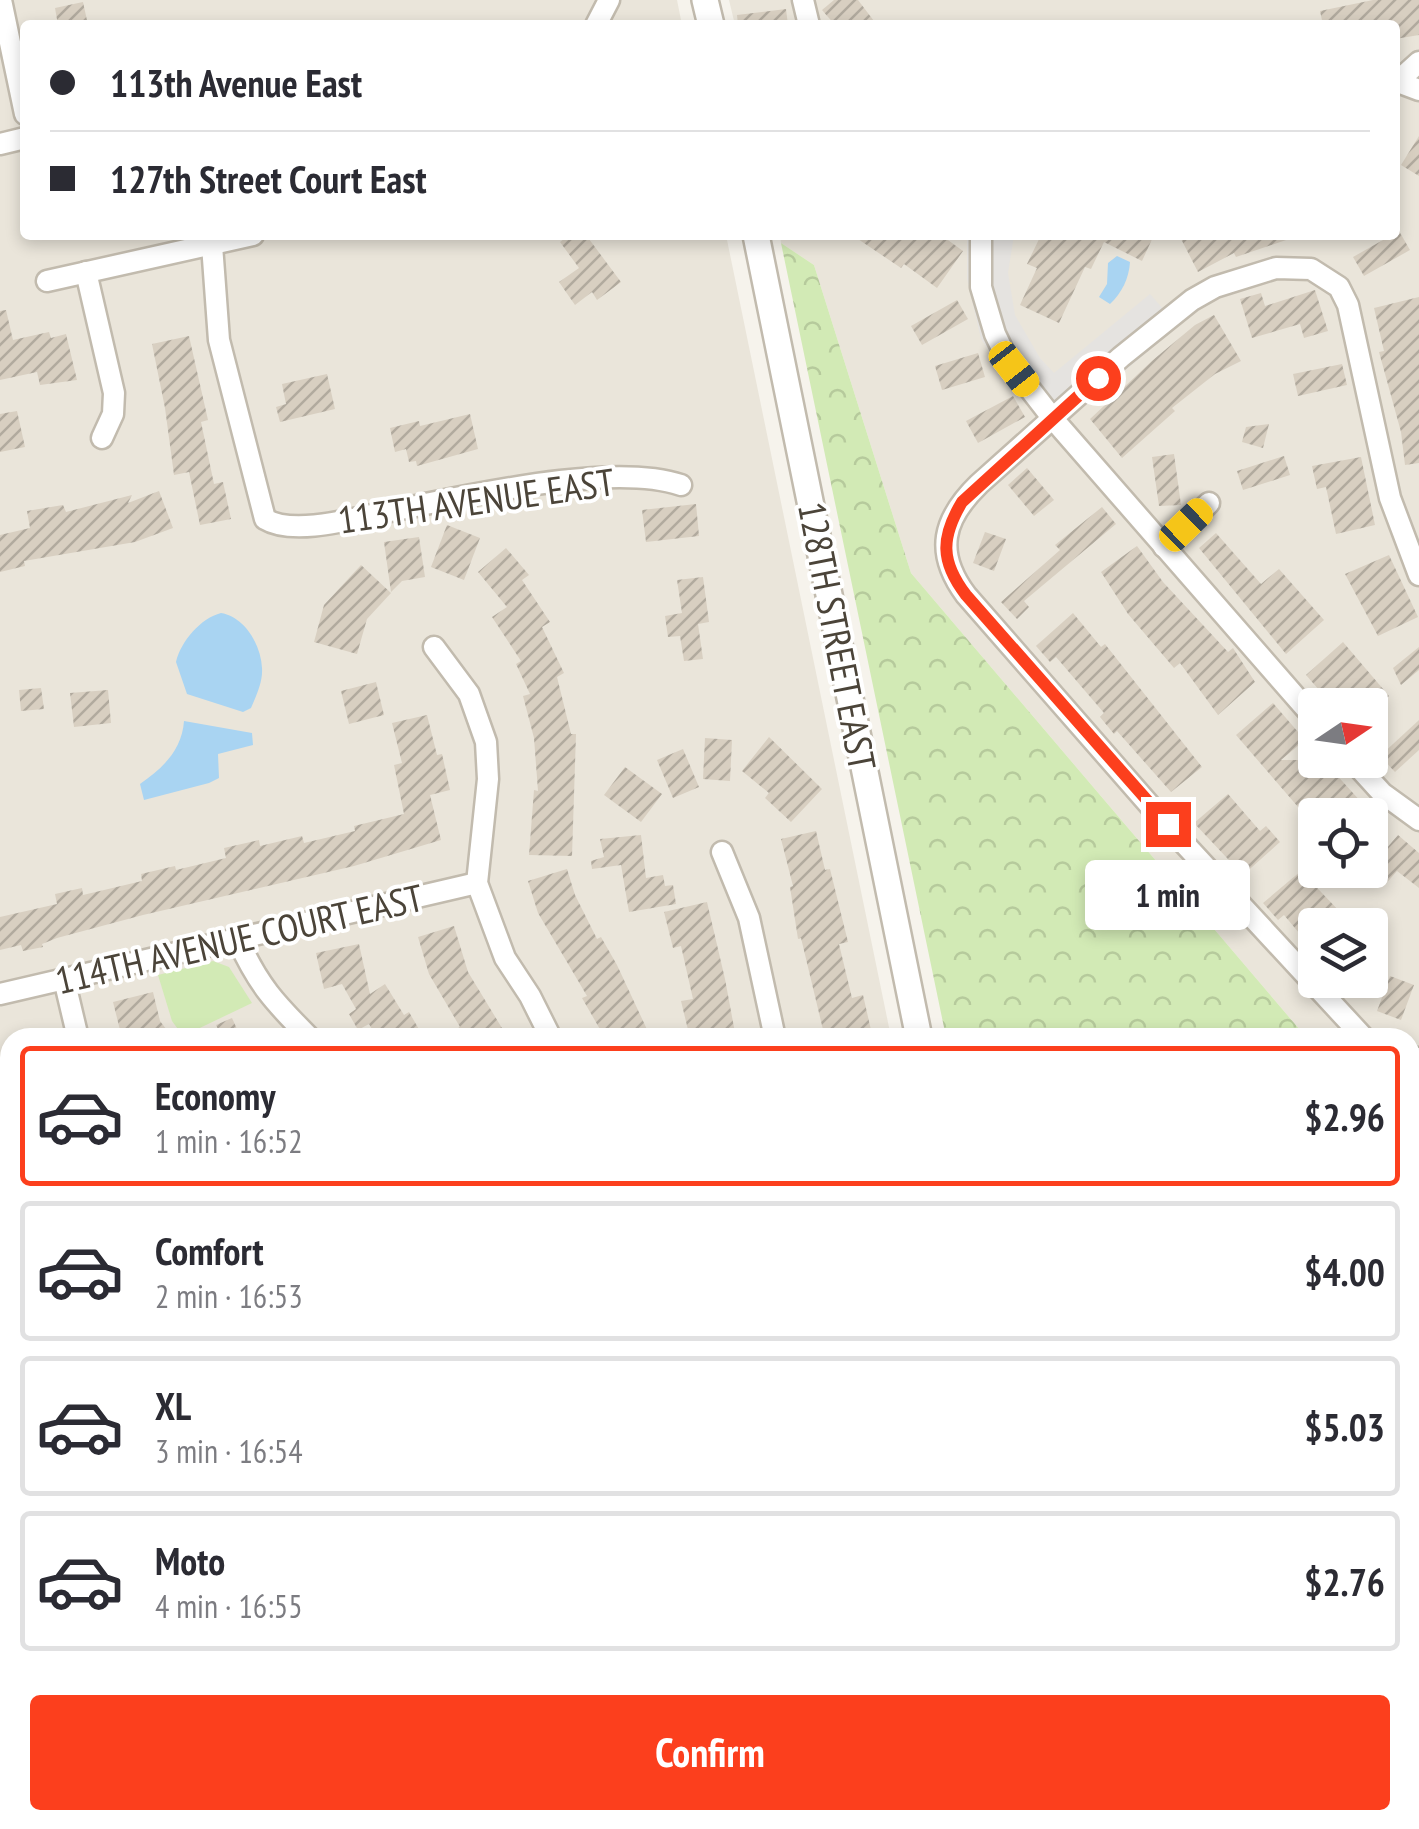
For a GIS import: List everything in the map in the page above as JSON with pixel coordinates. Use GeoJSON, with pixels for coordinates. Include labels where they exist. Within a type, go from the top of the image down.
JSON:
{"type":"FeatureCollection","features":[{"type":"Feature","properties":{"kind":"street"},"geometry":{"type":"LineString","coordinates":[[1,0],[20,90]]}},
{"type":"Feature","properties":{"kind":"street"},"geometry":{"type":"LineString","coordinates":[[47,281],[232,240]]}},
{"type":"Feature","properties":{"kind":"street","name":"128TH STREET EAST"},"geometry":{"type":"LineString","coordinates":[[757,240],[917,1028]]}},
{"type":"Feature","properties":{"kind":"street"},"geometry":{"type":"LineString","coordinates":[[981,240],[980,287],[1008,362],[1298,700]]}},
{"type":"Feature","properties":{"kind":"street","name":"113TH AVENUE EAST"},"geometry":{"type":"LineString","coordinates":[[212,245],[219,340],[264,518],[272,523],[282,527],[338,521],[478,494],[592,480],[643,477],[681,485]]}},
{"type":"Feature","properties":{"kind":"street"},"geometry":{"type":"LineString","coordinates":[[1355,1028],[1155,811],[978,610],[949,569],[948,525],[962,502],[1120,357],[1192,300],[1215,287],[1289,266],[1322,274],[1339,288],[1348,304],[1390,498],[1419,575]]}},
{"type":"Feature","properties":{"kind":"street"},"geometry":{"type":"LineString","coordinates":[[86,272],[114,392],[113,414],[102,438]]}},
{"type":"Feature","properties":{"kind":"street"},"geometry":{"type":"LineString","coordinates":[[1164,546],[1208,503]]}},
{"type":"Feature","properties":{"kind":"street"},"geometry":{"type":"LineString","coordinates":[[434,647],[469,694],[486,742],[488,779],[477,883],[504,958],[546,1028]]}},
{"type":"Feature","properties":{"kind":"street"},"geometry":{"type":"LineString","coordinates":[[1368,778],[1419,820]]}},
{"type":"Feature","properties":{"kind":"street"},"geometry":{"type":"LineString","coordinates":[[722,852],[749,918],[773,1028]]}},
{"type":"Feature","properties":{"kind":"street","name":"114TH AVENUE COURT EAST"},"geometry":{"type":"LineString","coordinates":[[0,994],[477,883]]}},
{"type":"Feature","properties":{"kind":"street"},"geometry":{"type":"LineString","coordinates":[[238,940],[254,977],[300,1028]]}},
{"type":"Feature","properties":{"kind":"street"},"geometry":{"type":"LineString","coordinates":[[64,979],[76,1028]]}},
{"type":"Feature","properties":{"kind":"shaded area"},"geometry":{"type":"Polygon","coordinates":[[[0,0],[677,0],[681,20],[20,20],[20,240],[727,240],[889,1028],[0,1028],[0,0]]]}},
{"type":"Feature","properties":{"kind":"shaded area"},"geometry":{"type":"Polygon","coordinates":[[[729,0],[1419,0],[1419,1028],[1298,1028],[911,573],[814,265],[781,240],[1400,240],[1400,20],[734,20],[729,0]]]}},
{"type":"Feature","properties":{"kind":"shaded area"},"geometry":{"type":"Polygon","coordinates":[[[967,240],[1013,240],[1008,273],[1015,315],[1040,358],[1054,373],[1150,294],[1178,326],[1052,432],[1022,399],[981,339],[967,279],[967,240]]]}},
{"type":"Feature","properties":{"kind":"green space"},"geometry":{"type":"Polygon","coordinates":[[[781,243],[814,265],[911,573],[1298,1028],[944,1028],[781,243]]]}},
{"type":"Feature","properties":{"kind":"green space"},"geometry":{"type":"Polygon","coordinates":[[[213,961],[229,967],[252,1003],[200,1028],[177,1028],[158,975],[213,961]]]}},
{"type":"Feature","properties":{"kind":"water"},"geometry":{"type":"Polygon","coordinates":[[[1117,256],[1130,262],[1121,290],[1110,304],[1099,297],[1107,284],[1108,263],[1117,256]]]}},
{"type":"Feature","properties":{"kind":"water"},"geometry":{"type":"Polygon","coordinates":[[[221,613],[244,626],[261,659],[259,689],[251,708],[243,712],[187,694],[176,662],[193,632],[221,613]]]}},
{"type":"Feature","properties":{"kind":"water"},"geometry":{"type":"Polygon","coordinates":[[[184,721],[252,733],[253,745],[218,754],[219,778],[144,800],[140,784],[170,757],[180,741],[184,721]]]}},
{"type":"Feature","properties":{"kind":"building"},"geometry":{"type":"Polygon","coordinates":[[[834,0],[858,0],[873,20],[831,20],[822,10],[834,0]]]}},
{"type":"Feature","properties":{"kind":"building"},"geometry":{"type":"Polygon","coordinates":[[[1373,0],[1419,0],[1419,35],[1400,38],[1400,20],[1322,20],[1320,11],[1373,0]]]}},
{"type":"Feature","properties":{"kind":"building"},"geometry":{"type":"Polygon","coordinates":[[[83,2],[87,20],[57,20],[55,8],[83,2]]]}},
{"type":"Feature","properties":{"kind":"building"},"geometry":{"type":"Polygon","coordinates":[[[786,9],[787,20],[738,20],[737,15],[786,9]]]}},
{"type":"Feature","properties":{"kind":"building"},"geometry":{"type":"Polygon","coordinates":[[[1419,136],[1419,176],[1401,165],[1419,136]]]}},
{"type":"Feature","properties":{"kind":"building"},"geometry":{"type":"Polygon","coordinates":[[[1400,233],[1410,250],[1364,276],[1353,257],[1383,240],[1400,240],[1400,233]]]}},
{"type":"Feature","properties":{"kind":"building"},"geometry":{"type":"Polygon","coordinates":[[[590,240],[621,282],[597,300],[592,292],[575,305],[559,282],[579,268],[560,242],[590,240]]]}},
{"type":"Feature","properties":{"kind":"building"},"geometry":{"type":"Polygon","coordinates":[[[859,240],[948,240],[963,251],[937,288],[904,264],[901,268],[859,240]]]}},
{"type":"Feature","properties":{"kind":"building"},"geometry":{"type":"Polygon","coordinates":[[[1039,240],[1152,240],[1142,261],[1104,242],[1091,269],[1085,267],[1059,323],[1020,305],[1037,268],[1027,264],[1039,240]]]}},
{"type":"Feature","properties":{"kind":"building"},"geometry":{"type":"Polygon","coordinates":[[[1182,240],[1286,240],[1236,257],[1234,253],[1198,272],[1182,240]]]}},
{"type":"Feature","properties":{"kind":"building"},"geometry":{"type":"Polygon","coordinates":[[[1315,290],[1328,331],[1304,338],[1300,324],[1252,338],[1240,299],[1261,293],[1265,306],[1315,290]]]}},
{"type":"Feature","properties":{"kind":"building"},"geometry":{"type":"Polygon","coordinates":[[[1419,297],[1419,463],[1405,465],[1401,432],[1379,352],[1384,351],[1374,308],[1419,297]]]}},
{"type":"Feature","properties":{"kind":"building"},"geometry":{"type":"Polygon","coordinates":[[[957,300],[968,319],[922,345],[911,326],[957,300]]]}},
{"type":"Feature","properties":{"kind":"building"},"geometry":{"type":"Polygon","coordinates":[[[6,310],[13,340],[49,332],[51,338],[66,334],[77,380],[40,385],[37,372],[0,380],[0,311],[6,310]]]}},
{"type":"Feature","properties":{"kind":"building"},"geometry":{"type":"Polygon","coordinates":[[[1214,315],[1241,361],[1215,374],[1172,408],[1175,411],[1122,458],[1090,419],[1153,360],[1195,325],[1214,315]]]}},
{"type":"Feature","properties":{"kind":"building"},"geometry":{"type":"Polygon","coordinates":[[[189,336],[208,420],[201,422],[214,484],[223,482],[231,519],[200,525],[189,472],[174,475],[152,344],[189,336]]]}},
{"type":"Feature","properties":{"kind":"building"},"geometry":{"type":"Polygon","coordinates":[[[978,353],[985,377],[942,390],[935,366],[978,353]]]}},
{"type":"Feature","properties":{"kind":"building"},"geometry":{"type":"Polygon","coordinates":[[[1342,364],[1347,385],[1298,396],[1293,374],[1342,364]]]}},
{"type":"Feature","properties":{"kind":"building"},"geometry":{"type":"Polygon","coordinates":[[[327,374],[335,409],[280,422],[276,407],[286,404],[282,384],[327,374]]]}},
{"type":"Feature","properties":{"kind":"building"},"geometry":{"type":"Polygon","coordinates":[[[1013,396],[1025,417],[978,443],[966,421],[1013,396]]]}},
{"type":"Feature","properties":{"kind":"building"},"geometry":{"type":"Polygon","coordinates":[[[17,411],[25,447],[0,452],[0,414],[17,411]]]}},
{"type":"Feature","properties":{"kind":"building"},"geometry":{"type":"Polygon","coordinates":[[[470,414],[478,449],[417,466],[416,461],[409,462],[406,449],[395,452],[390,428],[419,421],[420,426],[470,414]]]}},
{"type":"Feature","properties":{"kind":"building"},"geometry":{"type":"Polygon","coordinates":[[[1269,424],[1263,448],[1242,442],[1246,427],[1269,424]]]}},
{"type":"Feature","properties":{"kind":"building"},"geometry":{"type":"Polygon","coordinates":[[[1174,454],[1181,505],[1159,506],[1152,457],[1174,454]]]}},
{"type":"Feature","properties":{"kind":"building"},"geometry":{"type":"Polygon","coordinates":[[[1284,456],[1290,475],[1243,490],[1237,471],[1284,456]]]}},
{"type":"Feature","properties":{"kind":"building"},"geometry":{"type":"Polygon","coordinates":[[[1361,457],[1375,525],[1336,534],[1326,487],[1317,489],[1312,466],[1361,457]]]}},
{"type":"Feature","properties":{"kind":"building"},"geometry":{"type":"Polygon","coordinates":[[[1027,468],[1054,500],[1034,516],[1008,485],[1027,468]]]}},
{"type":"Feature","properties":{"kind":"building"},"geometry":{"type":"Polygon","coordinates":[[[159,491],[173,528],[135,542],[24,561],[25,566],[0,572],[0,535],[30,528],[27,511],[63,505],[66,512],[132,495],[128,503],[159,491]]]}},
{"type":"Feature","properties":{"kind":"building"},"geometry":{"type":"Polygon","coordinates":[[[696,504],[699,536],[646,542],[642,510],[696,504]]]}},
{"type":"Feature","properties":{"kind":"building"},"geometry":{"type":"Polygon","coordinates":[[[1102,507],[1116,524],[1024,601],[1029,607],[1017,619],[1001,602],[1060,550],[1055,545],[1102,507]]]}},
{"type":"Feature","properties":{"kind":"building"},"geometry":{"type":"Polygon","coordinates":[[[447,525],[480,538],[464,580],[431,567],[447,525]]]}},
{"type":"Feature","properties":{"kind":"building"},"geometry":{"type":"Polygon","coordinates":[[[985,532],[1006,539],[994,571],[973,563],[985,532]]]}},
{"type":"Feature","properties":{"kind":"building"},"geometry":{"type":"Polygon","coordinates":[[[1216,533],[1261,584],[1279,569],[1324,620],[1286,654],[1199,548],[1216,533]]]}},
{"type":"Feature","properties":{"kind":"building"},"geometry":{"type":"Polygon","coordinates":[[[419,537],[425,577],[402,581],[391,592],[384,542],[419,537]]]}},
{"type":"Feature","properties":{"kind":"building"},"geometry":{"type":"Polygon","coordinates":[[[1137,546],[1163,582],[1228,652],[1233,648],[1255,682],[1218,715],[1180,663],[1174,668],[1128,614],[1101,572],[1137,546]]]}},
{"type":"Feature","properties":{"kind":"building"},"geometry":{"type":"Polygon","coordinates":[[[506,548],[529,575],[522,580],[550,622],[542,627],[564,673],[557,677],[571,734],[576,734],[572,856],[529,855],[534,790],[538,791],[534,738],[523,696],[530,694],[516,664],[521,661],[492,617],[507,607],[478,572],[506,548]]]}},
{"type":"Feature","properties":{"kind":"building"},"geometry":{"type":"Polygon","coordinates":[[[1389,555],[1418,617],[1378,636],[1345,574],[1389,555]]]}},
{"type":"Feature","properties":{"kind":"building"},"geometry":{"type":"Polygon","coordinates":[[[361,565],[391,593],[367,619],[357,654],[314,642],[324,605],[361,565]]]}},
{"type":"Feature","properties":{"kind":"building"},"geometry":{"type":"Polygon","coordinates":[[[703,577],[709,622],[698,624],[703,659],[684,661],[680,636],[668,637],[665,616],[682,613],[677,580],[703,577]]]}},
{"type":"Feature","properties":{"kind":"building"},"geometry":{"type":"Polygon","coordinates":[[[1073,613],[1101,647],[1105,644],[1202,767],[1171,792],[1117,731],[1114,734],[1100,717],[1104,713],[1056,657],[1050,662],[1036,646],[1073,613]]]}},
{"type":"Feature","properties":{"kind":"building"},"geometry":{"type":"Polygon","coordinates":[[[1343,642],[1382,688],[1317,688],[1306,675],[1343,642]]]}},
{"type":"Feature","properties":{"kind":"building"},"geometry":{"type":"Polygon","coordinates":[[[1419,647],[1419,670],[1401,685],[1393,668],[1419,647]]]}},
{"type":"Feature","properties":{"kind":"building"},"geometry":{"type":"Polygon","coordinates":[[[376,682],[384,715],[349,724],[341,691],[376,682]]]}},
{"type":"Feature","properties":{"kind":"building"},"geometry":{"type":"Polygon","coordinates":[[[41,688],[44,709],[21,711],[19,690],[41,688]]]}},
{"type":"Feature","properties":{"kind":"building"},"geometry":{"type":"Polygon","coordinates":[[[108,690],[111,723],[74,727],[70,693],[108,690]]]}},
{"type":"Feature","properties":{"kind":"building"},"geometry":{"type":"Polygon","coordinates":[[[1273,703],[1298,732],[1298,746],[1281,760],[1298,760],[1298,778],[1339,778],[1358,798],[1298,798],[1298,807],[1236,735],[1273,703]]]}},
{"type":"Feature","properties":{"kind":"building"},"geometry":{"type":"Polygon","coordinates":[[[427,715],[450,790],[430,795],[441,840],[354,866],[57,938],[42,944],[43,947],[23,951],[21,945],[0,950],[0,917],[57,904],[55,894],[82,888],[83,895],[142,881],[141,874],[226,858],[224,848],[259,840],[260,846],[302,836],[304,843],[404,814],[394,765],[402,763],[392,723],[427,715]]]}},
{"type":"Feature","properties":{"kind":"building"},"geometry":{"type":"Polygon","coordinates":[[[1419,720],[1419,750],[1395,772],[1388,765],[1388,749],[1419,720]]]}},
{"type":"Feature","properties":{"kind":"building"},"geometry":{"type":"Polygon","coordinates":[[[769,737],[822,789],[791,822],[765,798],[769,793],[742,771],[769,737]]]}},
{"type":"Feature","properties":{"kind":"building"},"geometry":{"type":"Polygon","coordinates":[[[705,738],[732,740],[730,781],[703,779],[705,738]]]}},
{"type":"Feature","properties":{"kind":"building"},"geometry":{"type":"Polygon","coordinates":[[[683,749],[699,787],[673,798],[657,760],[683,749]]]}},
{"type":"Feature","properties":{"kind":"building"},"geometry":{"type":"Polygon","coordinates":[[[625,767],[662,794],[641,822],[604,795],[625,767]]]}},
{"type":"Feature","properties":{"kind":"building"},"geometry":{"type":"Polygon","coordinates":[[[1228,794],[1260,831],[1266,826],[1280,842],[1243,875],[1194,823],[1228,794]]]}},
{"type":"Feature","properties":{"kind":"building"},"geometry":{"type":"Polygon","coordinates":[[[816,831],[848,942],[839,944],[852,998],[863,995],[871,1028],[823,1028],[801,938],[798,939],[790,887],[793,886],[781,839],[816,831]]]}},
{"type":"Feature","properties":{"kind":"building"},"geometry":{"type":"Polygon","coordinates":[[[641,835],[646,878],[663,875],[665,886],[673,885],[676,904],[629,912],[621,865],[592,869],[591,861],[604,857],[600,839],[641,835]]]}},
{"type":"Feature","properties":{"kind":"building"},"geometry":{"type":"Polygon","coordinates":[[[1398,835],[1419,853],[1419,888],[1397,871],[1388,881],[1388,847],[1398,835]]]}},
{"type":"Feature","properties":{"kind":"building"},"geometry":{"type":"Polygon","coordinates":[[[567,869],[575,895],[597,939],[601,937],[617,965],[646,1028],[599,1028],[582,998],[587,996],[538,913],[528,881],[567,869]]]}},
{"type":"Feature","properties":{"kind":"building"},"geometry":{"type":"Polygon","coordinates":[[[1298,874],[1298,888],[1317,888],[1336,908],[1298,908],[1298,932],[1284,915],[1278,920],[1263,903],[1298,874]]]}},
{"type":"Feature","properties":{"kind":"building"},"geometry":{"type":"Polygon","coordinates":[[[707,902],[734,1028],[688,1028],[681,1001],[693,999],[681,946],[673,948],[664,912],[707,902]]]}},
{"type":"Feature","properties":{"kind":"building"},"geometry":{"type":"Polygon","coordinates":[[[454,926],[468,972],[502,1028],[458,1028],[429,974],[418,937],[454,926]]]}},
{"type":"Feature","properties":{"kind":"building"},"geometry":{"type":"Polygon","coordinates":[[[359,944],[370,994],[385,984],[404,1015],[409,1012],[418,1028],[371,1028],[369,1024],[357,1028],[349,1014],[356,1009],[342,984],[324,989],[316,953],[359,944]]]}},
{"type":"Feature","properties":{"kind":"building"},"geometry":{"type":"Polygon","coordinates":[[[1390,976],[1414,985],[1401,1020],[1377,1011],[1382,998],[1388,998],[1390,976]]]}},
{"type":"Feature","properties":{"kind":"building"},"geometry":{"type":"Polygon","coordinates":[[[153,992],[165,1028],[120,1028],[113,1002],[153,992]]]}},
{"type":"Feature","properties":{"kind":"building"},"geometry":{"type":"Polygon","coordinates":[[[232,1018],[236,1028],[217,1028],[216,1025],[232,1018]]]}},
{"type":"Feature","properties":{"kind":"route"},"geometry":{"type":"LineString","coordinates":[[1098,378],[962,502],[948,525],[946,554],[949,569],[966,595],[1042,686],[1168,824]]}}]}
